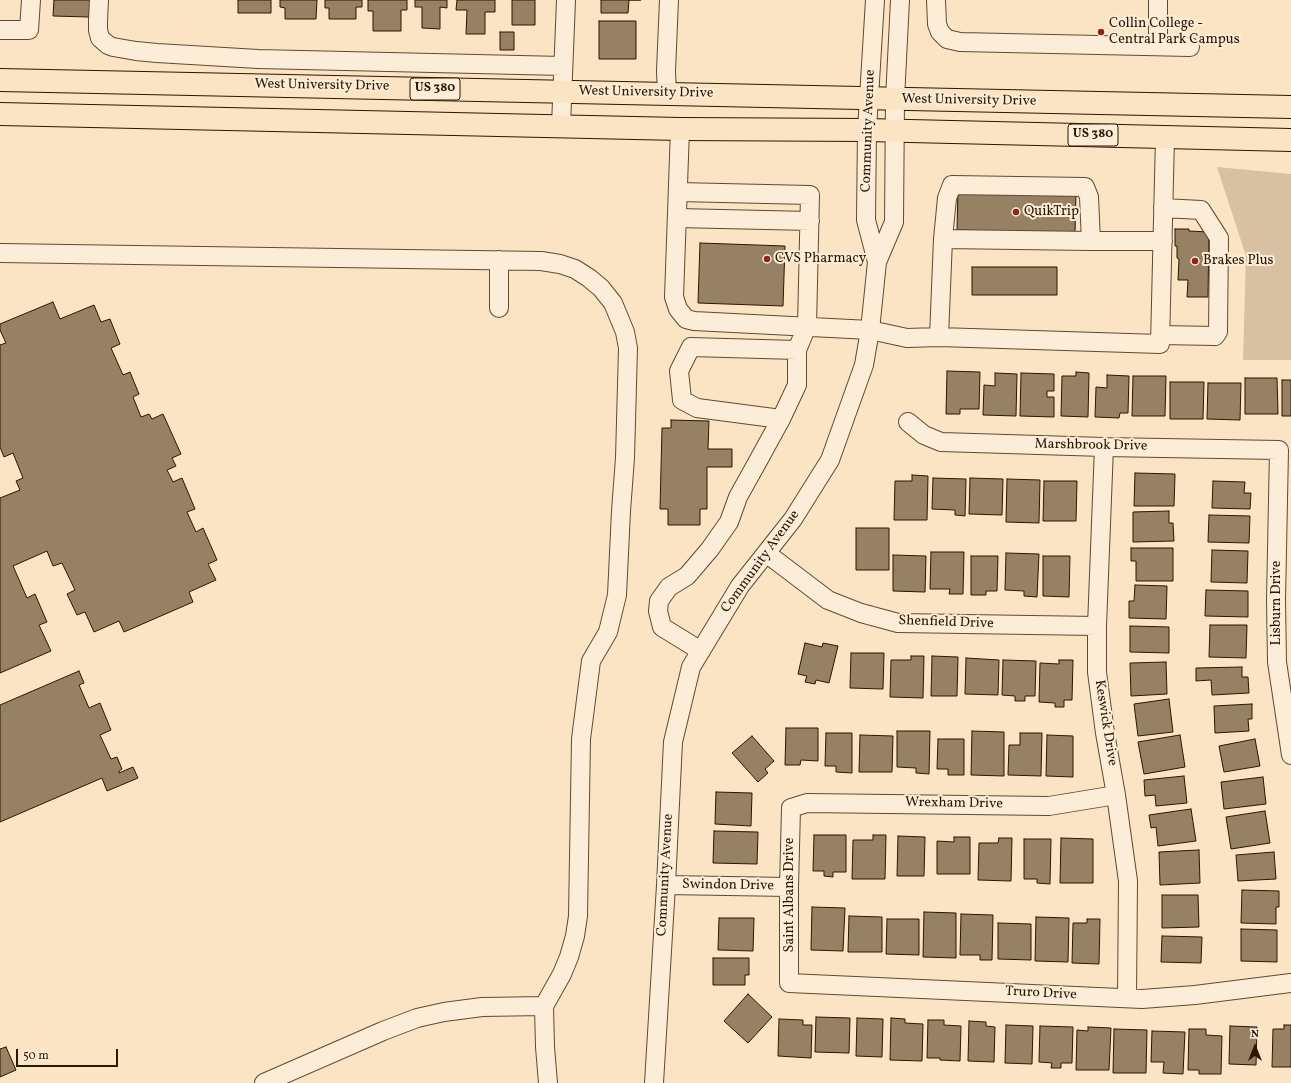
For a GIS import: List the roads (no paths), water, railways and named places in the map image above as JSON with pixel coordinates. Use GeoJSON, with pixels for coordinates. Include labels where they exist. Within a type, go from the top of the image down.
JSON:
{"type":"FeatureCollection","features":[{"type":"Feature","properties":{"kind":"highway","name":"West University Drive"},"geometry":{"type":"LineString","coordinates":[[0,80],[1291,107]]}},
{"type":"Feature","properties":{"kind":"highway","name":"US 380"},"geometry":{"type":"LineString","coordinates":[[0,114],[680,129],[867,130],[1291,140]]}},
{"type":"Feature","properties":{"kind":"street"},"geometry":{"type":"LineString","coordinates":[[0,30],[29,30],[31,0]]}},
{"type":"Feature","properties":{"kind":"street"},"geometry":{"type":"LineString","coordinates":[[99,0],[98,30],[100,38],[108,45],[136,51],[258,58],[563,66]]}},
{"type":"Feature","properties":{"kind":"street"},"geometry":{"type":"LineString","coordinates":[[561,126],[566,0]]}},
{"type":"Feature","properties":{"kind":"street"},"geometry":{"type":"LineString","coordinates":[[667,94],[666,71],[669,0]]}},
{"type":"Feature","properties":{"kind":"street","name":"Community Avenue"},"geometry":{"type":"LineString","coordinates":[[875,0],[867,130],[866,220],[877,262]]}},
{"type":"Feature","properties":{"kind":"street","name":"Community Avenue"},"geometry":{"type":"LineString","coordinates":[[654,1083],[673,742],[691,667],[740,586],[793,519],[830,460],[864,365],[870,330],[877,262],[894,222],[895,99],[900,0]]}},
{"type":"Feature","properties":{"kind":"street"},"geometry":{"type":"LineString","coordinates":[[936,0],[937,24],[940,32],[948,39],[960,42],[1190,46]]}},
{"type":"Feature","properties":{"kind":"street"},"geometry":{"type":"LineString","coordinates":[[1158,0],[1158,46]]}},
{"type":"Feature","properties":{"kind":"street"},"geometry":{"type":"LineString","coordinates":[[680,129],[674,297],[678,309],[686,319],[694,321],[870,330],[907,338],[939,337],[1160,344],[1165,137]]}},
{"type":"Feature","properties":{"kind":"street"},"geometry":{"type":"LineString","coordinates":[[939,337],[943,239],[947,198],[952,185],[1085,187],[1090,197],[1091,242]]}},
{"type":"Feature","properties":{"kind":"street"},"geometry":{"type":"LineString","coordinates":[[678,192],[810,195],[807,326],[798,350],[796,385],[781,419],[738,497],[729,522],[710,550],[687,576],[669,586],[659,601],[658,611],[662,627],[701,651]]}},
{"type":"Feature","properties":{"kind":"street"},"geometry":{"type":"LineString","coordinates":[[1160,335],[1215,336],[1218,332],[1219,238],[1201,210],[1163,208]]}},
{"type":"Feature","properties":{"kind":"street"},"geometry":{"type":"LineString","coordinates":[[677,218],[810,221]]}},
{"type":"Feature","properties":{"kind":"street"},"geometry":{"type":"LineString","coordinates":[[943,239],[1091,242],[1163,241]]}},
{"type":"Feature","properties":{"kind":"street"},"geometry":{"type":"LineString","coordinates":[[0,253],[541,261],[560,264],[589,278],[601,288],[612,303],[626,332],[628,348],[625,458],[620,511],[617,595],[608,632],[591,661],[581,738],[578,916],[575,936],[569,957],[562,974],[544,1006],[548,1083]]}},
{"type":"Feature","properties":{"kind":"street"},"geometry":{"type":"LineString","coordinates":[[499,260],[499,308]]}},
{"type":"Feature","properties":{"kind":"street"},"geometry":{"type":"LineString","coordinates":[[781,419],[697,408],[682,400],[679,372],[691,347],[798,350]]}},
{"type":"Feature","properties":{"kind":"street","name":"Marshbrook Drive"},"geometry":{"type":"LineString","coordinates":[[908,422],[924,435],[941,442],[1279,450]]}},
{"type":"Feature","properties":{"kind":"street","name":"Keswick Drive"},"geometry":{"type":"LineString","coordinates":[[1104,447],[1097,626],[1097,672],[1128,881],[1127,998]]}},
{"type":"Feature","properties":{"kind":"street","name":"Lisburn Drive"},"geometry":{"type":"LineString","coordinates":[[1279,450],[1276,600],[1278,662],[1291,755]]}},
{"type":"Feature","properties":{"kind":"street","name":"Shenfield Drive"},"geometry":{"type":"LineString","coordinates":[[766,553],[828,600],[861,614],[898,623],[1097,626]]}},
{"type":"Feature","properties":{"kind":"street","name":"Wrexham Drive"},"geometry":{"type":"LineString","coordinates":[[791,808],[807,803],[1049,806],[1116,795]]}},
{"type":"Feature","properties":{"kind":"street","name":"Saint Albans Drive"},"geometry":{"type":"LineString","coordinates":[[789,983],[791,808]]}},
{"type":"Feature","properties":{"kind":"street","name":"Swindon Drive"},"geometry":{"type":"LineString","coordinates":[[666,886],[789,887]]}},
{"type":"Feature","properties":{"kind":"street","name":"Truro Drive"},"geometry":{"type":"LineString","coordinates":[[789,983],[1142,999],[1195,995],[1291,983]]}},
{"type":"Feature","properties":{"kind":"street"},"geometry":{"type":"LineString","coordinates":[[264,1083],[383,1031],[417,1018],[444,1012],[482,1007],[544,1006]]}},
{"type":"Feature","properties":{"kind":"street"},"geometry":{"type":"LineString","coordinates":[[545,1047],[553,1063],[560,1083]]}},
{"type":"Feature","properties":{"kind":"place","name":"Collin College - Central Park Campus"},"geometry":{"type":"Point","coordinates":[1101,32]}},
{"type":"Feature","properties":{"kind":"place","name":"QuikTrip"},"geometry":{"type":"Point","coordinates":[1016,212]}},
{"type":"Feature","properties":{"kind":"place","name":"CVS Pharmacy"},"geometry":{"type":"Point","coordinates":[767,259]}},
{"type":"Feature","properties":{"kind":"place","name":"Brakes Plus"},"geometry":{"type":"Point","coordinates":[1195,261]}}]}
